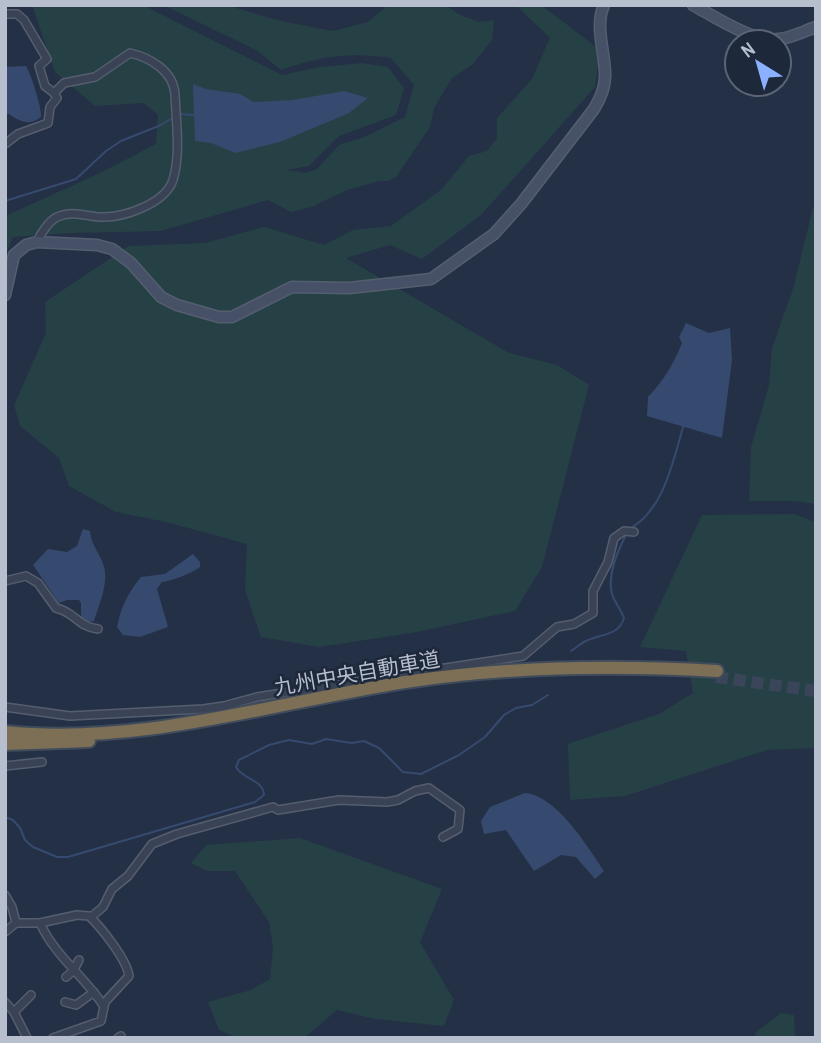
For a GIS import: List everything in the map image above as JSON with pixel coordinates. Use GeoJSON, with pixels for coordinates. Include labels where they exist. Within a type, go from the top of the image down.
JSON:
{"type":"FeatureCollection","features":[{"type":"Feature","properties":{"kind":"highway","name":"九州中央自動車道"},"geometry":{"type":"LineString","coordinates":[[5,732],[44,734],[130,731],[464,674],[596,666],[717,674],[596,671],[526,673],[406,687],[169,731],[57,739],[5,738]]}},
{"type":"Feature","properties":{"kind":"highway"},"geometry":{"type":"LineString","coordinates":[[5,724],[41,729],[98,728],[242,713]]}},
{"type":"Feature","properties":{"kind":"highway"},"geometry":{"type":"LineString","coordinates":[[5,744],[122,740],[169,731]]}},
{"type":"Feature","properties":{"kind":"street"},"geometry":{"type":"LineString","coordinates":[[5,295],[14,255],[26,245],[37,242],[97,245],[112,249],[131,263],[161,297],[177,305],[219,317],[232,317],[292,287],[349,288],[431,279],[494,234],[521,204],[594,109],[603,92],[605,77],[600,20],[604,5]]}},
{"type":"Feature","properties":{"kind":"street"},"geometry":{"type":"LineString","coordinates":[[693,5],[726,24],[765,38],[778,40],[816,27]]}},
{"type":"Feature","properties":{"kind":"street"},"geometry":{"type":"LineString","coordinates":[[5,14],[17,14],[24,20],[47,59],[39,66],[45,86],[57,98],[50,107],[48,123],[18,134],[5,144]]}},
{"type":"Feature","properties":{"kind":"street"},"geometry":{"type":"LineString","coordinates":[[37,242],[49,224],[59,216],[76,213],[101,217],[120,215],[157,200],[170,188],[176,160],[173,82],[161,68],[142,56],[130,53],[94,77],[64,83],[54,93]]}},
{"type":"Feature","properties":{"kind":"street"},"geometry":{"type":"LineString","coordinates":[[5,707],[70,716],[203,709],[257,697],[523,656],[557,627],[574,624],[593,613],[593,591],[608,562],[614,538],[624,531],[634,532]]}},
{"type":"Feature","properties":{"kind":"street"},"geometry":{"type":"LineString","coordinates":[[5,581],[26,576],[38,583],[56,608],[66,610],[79,623],[98,629]]}},
{"type":"Feature","properties":{"kind":"street"},"geometry":{"type":"LineString","coordinates":[[5,766],[42,762]]}},
{"type":"Feature","properties":{"kind":"street"},"geometry":{"type":"LineString","coordinates":[[91,917],[103,907],[112,889],[128,876],[152,844],[177,834],[273,807],[278,810],[339,800],[387,802],[429,788],[460,810],[458,829],[443,837]]}},
{"type":"Feature","properties":{"kind":"street"},"geometry":{"type":"LineString","coordinates":[[5,895],[12,907],[16,923]]}},
{"type":"Feature","properties":{"kind":"street"},"geometry":{"type":"LineString","coordinates":[[5,932],[16,923],[40,923],[77,915],[91,917],[130,974],[103,1005],[101,1021],[77,1035],[59,1037]]}},
{"type":"Feature","properties":{"kind":"street"},"geometry":{"type":"LineString","coordinates":[[40,923],[53,946],[103,1005]]}},
{"type":"Feature","properties":{"kind":"street"},"geometry":{"type":"LineString","coordinates":[[66,977],[79,960]]}},
{"type":"Feature","properties":{"kind":"street"},"geometry":{"type":"LineString","coordinates":[[65,1002],[76,1005],[94,992]]}},
{"type":"Feature","properties":{"kind":"street"},"geometry":{"type":"LineString","coordinates":[[14,1012],[31,995]]}},
{"type":"Feature","properties":{"kind":"street"},"geometry":{"type":"LineString","coordinates":[[5,1002],[14,1012],[27,1038]]}},
{"type":"Feature","properties":{"kind":"green space"},"geometry":{"type":"Polygon","coordinates":[[[32,5],[143,5],[282,75],[320,67],[362,63],[388,67],[404,88],[396,115],[339,136],[309,166],[286,170],[305,173],[317,169],[339,145],[367,136],[405,117],[414,85],[391,58],[376,56],[336,56],[281,70],[256,50],[163,5],[226,5],[281,21],[333,31],[368,22],[388,5],[446,5],[458,14],[479,22],[494,20],[492,40],[473,64],[452,78],[434,108],[430,127],[396,177],[388,181],[347,190],[311,207],[291,212],[268,200],[160,231],[13,237],[5,256],[5,216],[98,174],[156,144],[158,115],[144,103],[95,106],[55,72],[32,5]]]}},
{"type":"Feature","properties":{"kind":"green space"},"geometry":{"type":"Polygon","coordinates":[[[516,5],[541,5],[600,50],[595,87],[481,215],[422,259],[390,245],[346,258],[509,353],[557,365],[589,385],[542,567],[515,611],[417,632],[319,647],[261,637],[245,590],[247,544],[166,522],[116,512],[69,486],[59,458],[20,426],[14,405],[46,333],[45,302],[129,246],[205,243],[264,227],[324,245],[353,230],[391,226],[442,189],[469,156],[487,151],[497,138],[497,118],[532,79],[550,38],[516,5]]]}},
{"type":"Feature","properties":{"kind":"green space"},"geometry":{"type":"Polygon","coordinates":[[[816,196],[816,504],[749,501],[751,447],[769,385],[772,348],[793,289],[816,196]]]}},
{"type":"Feature","properties":{"kind":"green space"},"geometry":{"type":"Polygon","coordinates":[[[794,514],[816,522],[816,748],[767,750],[625,796],[570,800],[568,744],[659,714],[693,693],[686,651],[640,647],[702,515],[794,514]]]}},
{"type":"Feature","properties":{"kind":"green space"},"geometry":{"type":"Polygon","coordinates":[[[300,838],[442,889],[420,942],[454,1000],[444,1026],[375,1019],[337,1010],[304,1038],[238,1038],[219,1030],[208,1002],[251,990],[270,979],[273,947],[269,922],[235,871],[207,871],[191,863],[206,845],[300,838]]]}},
{"type":"Feature","properties":{"kind":"green space"},"geometry":{"type":"Polygon","coordinates":[[[781,1013],[794,1015],[795,1038],[754,1038],[756,1032],[781,1013]]]}},
{"type":"Feature","properties":{"kind":"water"},"geometry":{"type":"Polygon","coordinates":[[[26,66],[41,113],[37,120],[29,122],[5,114],[5,67],[26,66]]]}},
{"type":"Feature","properties":{"kind":"water"},"geometry":{"type":"Polygon","coordinates":[[[193,84],[206,89],[240,94],[254,102],[293,100],[344,91],[368,98],[349,113],[280,142],[235,153],[211,143],[195,141],[193,84]]]}},
{"type":"Feature","properties":{"kind":"water"},"geometry":{"type":"Polygon","coordinates":[[[686,323],[709,333],[730,328],[732,360],[722,438],[647,416],[648,397],[675,358],[682,343],[679,337],[686,323]]]}},
{"type":"Feature","properties":{"kind":"water"},"geometry":{"type":"Polygon","coordinates":[[[83,529],[90,531],[105,572],[94,621],[88,622],[81,617],[79,600],[59,603],[33,565],[48,549],[67,552],[77,546],[83,529]]]}},
{"type":"Feature","properties":{"kind":"water"},"geometry":{"type":"Polygon","coordinates":[[[193,554],[200,562],[200,567],[162,582],[157,589],[168,627],[140,637],[123,635],[117,627],[121,613],[141,577],[165,574],[193,554]]]}},
{"type":"Feature","properties":{"kind":"water"},"geometry":{"type":"Polygon","coordinates":[[[525,793],[537,796],[559,812],[580,836],[604,871],[595,879],[576,857],[561,855],[534,871],[506,830],[484,834],[481,821],[490,807],[525,793]]]}},
{"type":"Feature","properties":{"kind":"waterway"},"geometry":{"type":"LineString","coordinates":[[179,114],[194,115]]}},
{"type":"Feature","properties":{"kind":"waterway"},"geometry":{"type":"LineString","coordinates":[[5,201],[76,179],[121,141],[174,117]]}},
{"type":"Feature","properties":{"kind":"waterway"},"geometry":{"type":"LineString","coordinates":[[631,528],[643,519],[660,496],[684,424]]}},
{"type":"Feature","properties":{"kind":"waterway"},"geometry":{"type":"LineString","coordinates":[[571,651],[622,624],[624,618],[613,597],[611,582],[616,557],[626,535]]}},
{"type":"Feature","properties":{"kind":"waterway"},"geometry":{"type":"LineString","coordinates":[[5,817],[13,820],[25,840],[33,847],[57,857],[68,857],[255,802],[264,795],[263,790],[236,767],[239,760],[269,745],[289,740],[312,744],[326,739],[352,743],[364,741],[379,748],[403,772],[421,774],[459,755],[485,737],[504,715],[516,708],[532,705],[548,695]]}},
{"type":"Feature","properties":{"kind":"tunnel"},"geometry":{"type":"LineString","coordinates":[[716,677],[816,691]]}}]}
